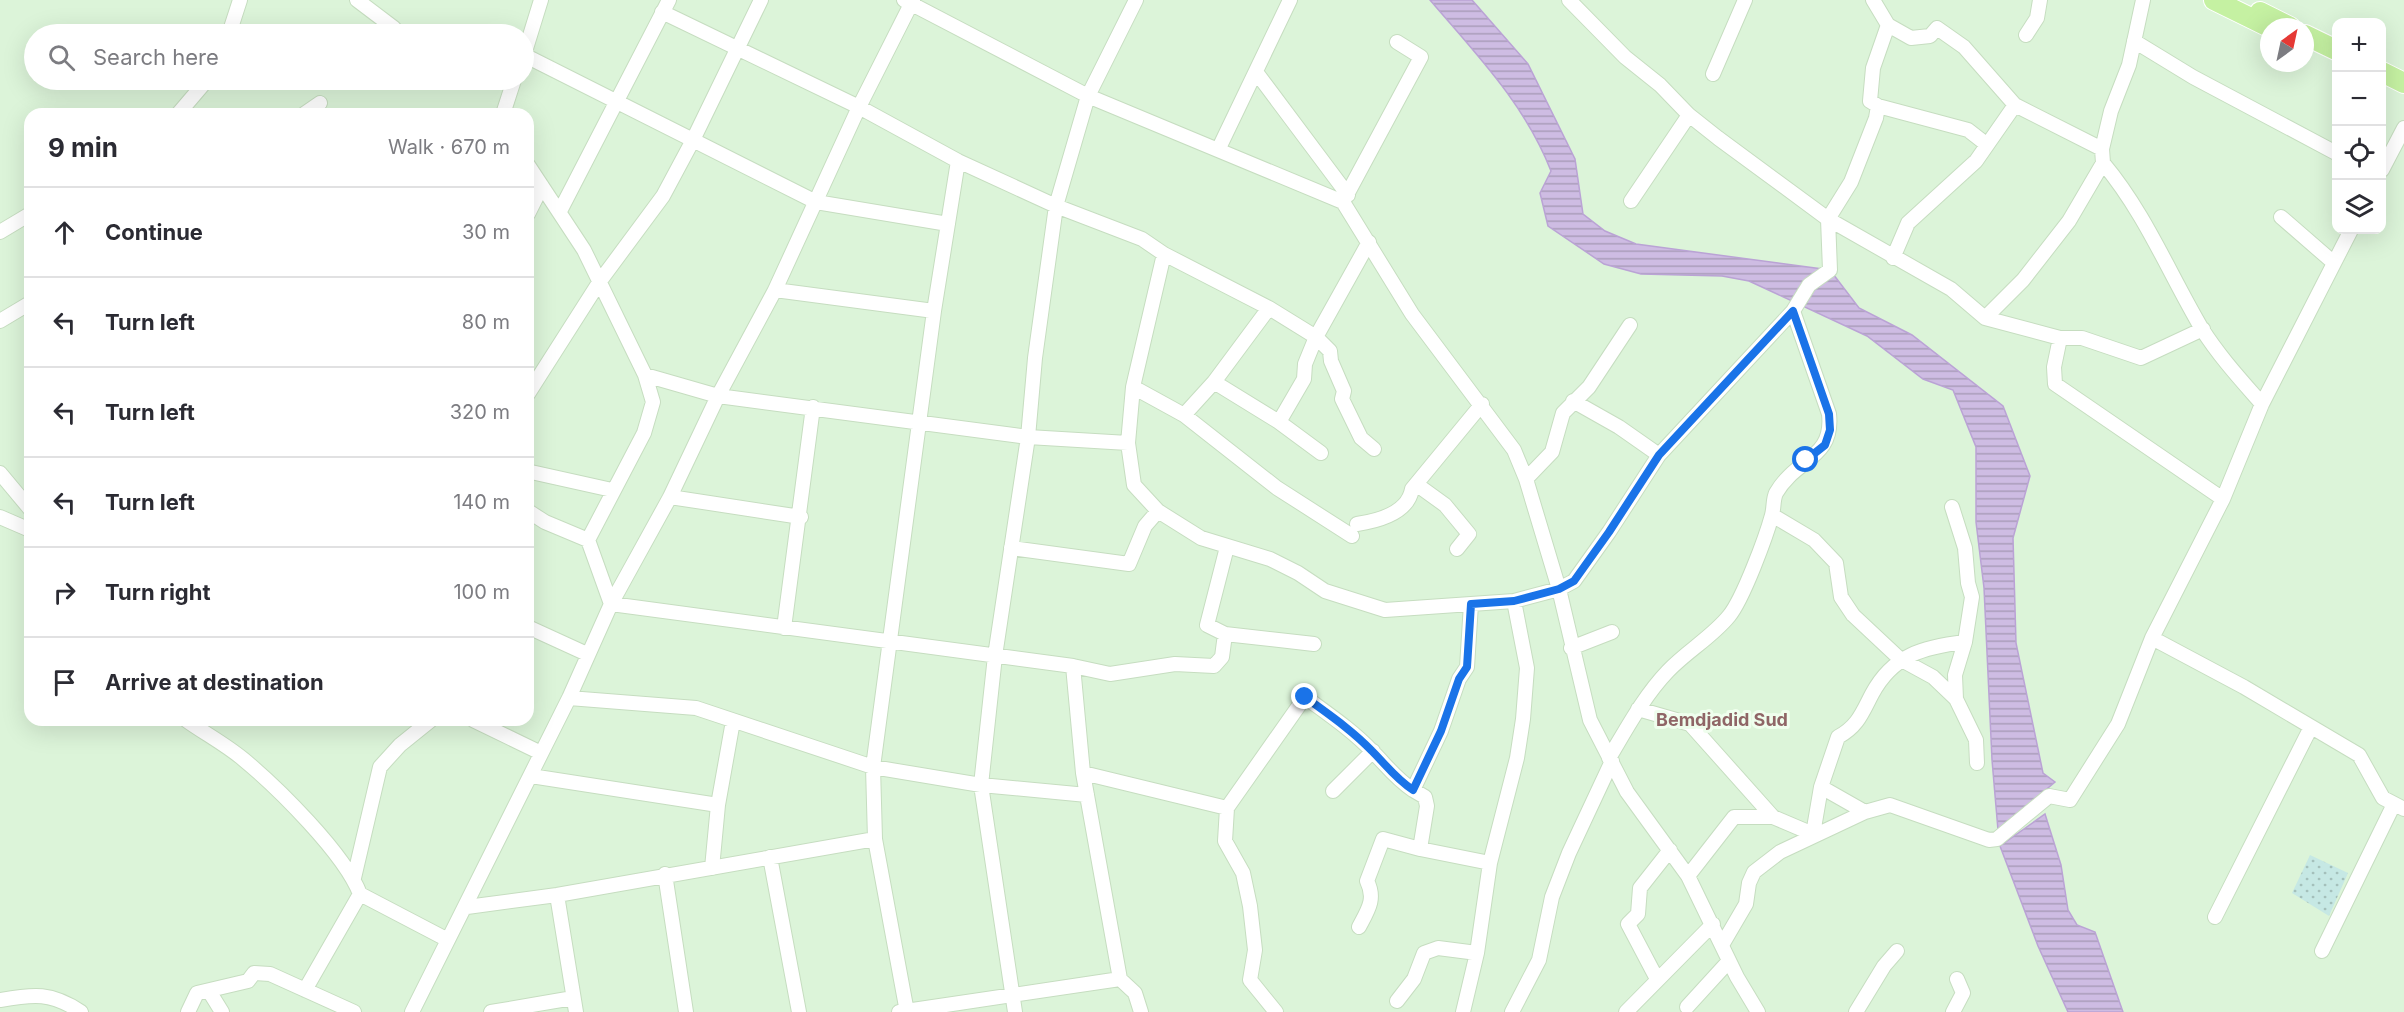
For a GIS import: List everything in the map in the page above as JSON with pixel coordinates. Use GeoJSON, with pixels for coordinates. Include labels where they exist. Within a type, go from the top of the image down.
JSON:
{"type":"FeatureCollection","features":[{"type":"Feature","properties":{"kind":"highway"},"geometry":{"type":"LineString","coordinates":[[2214,0],[2260,22]]}},
{"type":"Feature","properties":{"kind":"highway"},"geometry":{"type":"LineString","coordinates":[[2235,0],[2272,18]]}},
{"type":"Feature","properties":{"kind":"highway"},"geometry":{"type":"LineString","coordinates":[[2314,38],[2332,48]]}},
{"type":"Feature","properties":{"kind":"highway"},"geometry":{"type":"LineString","coordinates":[[2314,48],[2332,58]]}},
{"type":"Feature","properties":{"kind":"highway"},"geometry":{"type":"LineString","coordinates":[[2386,74],[2404,83]]}},
{"type":"Feature","properties":{"kind":"highway"},"geometry":{"type":"LineString","coordinates":[[2386,84],[2404,93]]}},
{"type":"Feature","properties":{"kind":"street"},"geometry":{"type":"LineString","coordinates":[[232,24],[240,0]]}},
{"type":"Feature","properties":{"kind":"street"},"geometry":{"type":"LineString","coordinates":[[357,0],[389,24]]}},
{"type":"Feature","properties":{"kind":"street"},"geometry":{"type":"LineString","coordinates":[[534,24],[541,0]]}},
{"type":"Feature","properties":{"kind":"street"},"geometry":{"type":"LineString","coordinates":[[534,385],[600,281],[663,195],[693,140],[762,0]]}},
{"type":"Feature","properties":{"kind":"street"},"geometry":{"type":"LineString","coordinates":[[1016,1012],[981,785],[995,656],[1028,437],[1035,358],[1056,206],[1088,96],[1136,0]]}},
{"type":"Feature","properties":{"kind":"street"},"geometry":{"type":"LineString","coordinates":[[1218,148],[1257,72],[1290,0]]}},
{"type":"Feature","properties":{"kind":"street"},"geometry":{"type":"LineString","coordinates":[[1569,0],[1625,57],[1660,85],[1689,115],[1828,219],[1893,258],[1951,288],[1985,318],[2060,338],[2082,338],[2141,358],[2203,329]]}},
{"type":"Feature","properties":{"kind":"street"},"geometry":{"type":"LineString","coordinates":[[1713,74],[1745,0]]}},
{"type":"Feature","properties":{"kind":"street"},"geometry":{"type":"LineString","coordinates":[[1874,0],[1888,25],[1911,38],[1930,36],[1937,28],[1964,47],[2015,105],[2103,156],[2159,247],[2203,329],[2234,373],[2262,404]]}},
{"type":"Feature","properties":{"kind":"street"},"geometry":{"type":"LineString","coordinates":[[2026,35],[2037,18],[2040,0]]}},
{"type":"Feature","properties":{"kind":"street"},"geometry":{"type":"LineString","coordinates":[[1985,318],[2023,280],[2069,221],[2103,156],[2111,111],[2129,65],[2143,0]]}},
{"type":"Feature","properties":{"kind":"street"},"geometry":{"type":"LineString","coordinates":[[412,1012],[531,776],[611,604],[670,497],[718,396],[775,290],[909,1],[1088,96],[1346,198]]}},
{"type":"Feature","properties":{"kind":"street"},"geometry":{"type":"LineString","coordinates":[[560,211],[666,6],[738,49],[859,107],[958,161],[1056,206],[1142,239],[1164,254],[1269,308],[1316,337],[1330,351],[1331,361],[1344,391],[1342,399],[1361,438],[1374,449]]}},
{"type":"Feature","properties":{"kind":"street"},"geometry":{"type":"LineString","coordinates":[[1888,25],[1873,68],[1870,101],[1878,106],[1968,130],[1986,144]]}},
{"type":"Feature","properties":{"kind":"street"},"geometry":{"type":"LineString","coordinates":[[2134,40],[2193,78],[2332,150]]}},
{"type":"Feature","properties":{"kind":"street"},"geometry":{"type":"LineString","coordinates":[[1346,198],[1421,57],[1397,42]]}},
{"type":"Feature","properties":{"kind":"street"},"geometry":{"type":"LineString","coordinates":[[534,60],[816,202],[948,224]]}},
{"type":"Feature","properties":{"kind":"street"},"geometry":{"type":"LineString","coordinates":[[1257,72],[1346,198],[1412,314],[1482,404],[1514,450],[1526,478],[1559,589],[1571,648],[1590,720],[1628,792],[1688,876],[1729,961],[1758,1012]]}},
{"type":"Feature","properties":{"kind":"street"},"geometry":{"type":"LineString","coordinates":[[183,108],[198,90]]}},
{"type":"Feature","properties":{"kind":"street"},"geometry":{"type":"LineString","coordinates":[[505,108],[511,90]]}},
{"type":"Feature","properties":{"kind":"street"},"geometry":{"type":"LineString","coordinates":[[313,108],[320,103]]}},
{"type":"Feature","properties":{"kind":"street"},"geometry":{"type":"LineString","coordinates":[[1893,258],[1908,223],[1968,169],[2015,105]]}},
{"type":"Feature","properties":{"kind":"street"},"geometry":{"type":"LineString","coordinates":[[1164,254],[1133,387],[1128,444],[1134,485],[1158,511],[1201,538],[1270,559],[1298,573],[1325,591],[1385,610],[1514,601],[1559,589],[1574,581],[1659,455],[1793,311],[1809,285],[1830,270],[1828,219],[1851,182],[1876,118],[1878,106]]}},
{"type":"Feature","properties":{"kind":"street"},"geometry":{"type":"LineString","coordinates":[[1631,201],[1689,115]]}},
{"type":"Feature","properties":{"kind":"street"},"geometry":{"type":"LineString","coordinates":[[2386,162],[2404,128]]}},
{"type":"Feature","properties":{"kind":"street"},"geometry":{"type":"LineString","coordinates":[[958,161],[934,311],[873,767],[875,839],[904,1012],[1120,979]]}},
{"type":"Feature","properties":{"kind":"street"},"geometry":{"type":"LineString","coordinates":[[534,174],[560,211],[600,281],[645,375],[653,402],[644,433],[612,490],[588,540],[611,604]]}},
{"type":"Feature","properties":{"kind":"street"},"geometry":{"type":"LineString","coordinates":[[534,202],[542,186]]}},
{"type":"Feature","properties":{"kind":"street"},"geometry":{"type":"LineString","coordinates":[[2281,217],[2334,263]]}},
{"type":"Feature","properties":{"kind":"street"},"geometry":{"type":"LineString","coordinates":[[0,232],[24,218]]}},
{"type":"Feature","properties":{"kind":"street"},"geometry":{"type":"LineString","coordinates":[[1722,945],[1746,904],[1749,883],[1754,872],[1780,852],[1813,834],[1865,812],[1890,806],[1989,840],[1997,838],[2049,796],[2070,800],[2118,724],[2152,638],[2223,499],[2262,404],[2349,234]]}},
{"type":"Feature","properties":{"kind":"street"},"geometry":{"type":"LineString","coordinates":[[1279,422],[1304,379],[1305,364],[1316,337],[1369,242]]}},
{"type":"Feature","properties":{"kind":"street"},"geometry":{"type":"LineString","coordinates":[[775,290],[934,311]]}},
{"type":"Feature","properties":{"kind":"street"},"geometry":{"type":"LineString","coordinates":[[0,321],[24,307]]}},
{"type":"Feature","properties":{"kind":"street"},"geometry":{"type":"LineString","coordinates":[[1184,415],[1214,382],[1269,308]]}},
{"type":"Feature","properties":{"kind":"street"},"geometry":{"type":"LineString","coordinates":[[1512,1012],[1539,960],[1552,897],[1569,852],[1611,760],[1638,709],[1668,671],[1730,615],[1772,515],[1775,495],[1788,477],[1825,445],[1830,430],[1829,414],[1793,311]]}},
{"type":"Feature","properties":{"kind":"street"},"geometry":{"type":"LineString","coordinates":[[1526,478],[1552,452],[1563,413],[1600,373],[1630,325]]}},
{"type":"Feature","properties":{"kind":"street"},"geometry":{"type":"LineString","coordinates":[[2060,338],[2054,367],[2055,384],[2223,499]]}},
{"type":"Feature","properties":{"kind":"street"},"geometry":{"type":"LineString","coordinates":[[645,375],[718,396],[1028,437],[1128,444]]}},
{"type":"Feature","properties":{"kind":"street"},"geometry":{"type":"LineString","coordinates":[[1214,382],[1279,422],[1321,453]]}},
{"type":"Feature","properties":{"kind":"street"},"geometry":{"type":"LineString","coordinates":[[1133,387],[1184,415],[1277,488],[1354,530],[1384,520],[1410,496],[1412,489],[1482,404]]}},
{"type":"Feature","properties":{"kind":"street"},"geometry":{"type":"LineString","coordinates":[[1574,401],[1659,455]]}},
{"type":"Feature","properties":{"kind":"street"},"geometry":{"type":"LineString","coordinates":[[784,628],[801,517],[813,407]]}},
{"type":"Feature","properties":{"kind":"street"},"geometry":{"type":"LineString","coordinates":[[0,473],[24,502]]}},
{"type":"Feature","properties":{"kind":"street"},"geometry":{"type":"LineString","coordinates":[[534,473],[612,490]]}},
{"type":"Feature","properties":{"kind":"street"},"geometry":{"type":"LineString","coordinates":[[1416,484],[1445,505],[1469,534],[1457,549]]}},
{"type":"Feature","properties":{"kind":"street"},"geometry":{"type":"LineString","coordinates":[[670,497],[801,517]]}},
{"type":"Feature","properties":{"kind":"street"},"geometry":{"type":"LineString","coordinates":[[1952,507],[1965,548],[1968,583],[1972,597],[1965,642],[1955,675],[1956,699]]}},
{"type":"Feature","properties":{"kind":"street"},"geometry":{"type":"LineString","coordinates":[[1011,548],[1129,564],[1145,526],[1158,511]]}},
{"type":"Feature","properties":{"kind":"street"},"geometry":{"type":"LineString","coordinates":[[534,515],[545,522],[588,540]]}},
{"type":"Feature","properties":{"kind":"street"},"geometry":{"type":"LineString","coordinates":[[1772,515],[1814,540],[1836,562],[1841,597],[1853,615],[1900,659],[1932,677],[1956,699],[1976,740],[1977,763]]}},
{"type":"Feature","properties":{"kind":"street"},"geometry":{"type":"LineString","coordinates":[[0,517],[24,527]]}},
{"type":"Feature","properties":{"kind":"street"},"geometry":{"type":"LineString","coordinates":[[1227,547],[1208,626],[1225,634],[1314,644]]}},
{"type":"Feature","properties":{"kind":"street"},"geometry":{"type":"LineString","coordinates":[[1464,1012],[1477,953],[1490,863],[1517,758],[1523,719],[1527,668],[1514,601]]}},
{"type":"Feature","properties":{"kind":"street"},"geometry":{"type":"LineString","coordinates":[[611,604],[1073,666],[1110,674],[1175,664],[1214,666],[1222,657],[1225,634]]}},
{"type":"Feature","properties":{"kind":"street"},"geometry":{"type":"LineString","coordinates":[[1413,790],[1441,731],[1459,679],[1467,667],[1471,604]]}},
{"type":"Feature","properties":{"kind":"street"},"geometry":{"type":"LineString","coordinates":[[534,630],[587,654]]}},
{"type":"Feature","properties":{"kind":"street"},"geometry":{"type":"LineString","coordinates":[[1571,648],[1612,632]]}},
{"type":"Feature","properties":{"kind":"street"},"geometry":{"type":"LineString","coordinates":[[2152,638],[2359,755],[2383,798],[2399,806],[2322,951]]}},
{"type":"Feature","properties":{"kind":"street"},"geometry":{"type":"LineString","coordinates":[[1813,834],[1821,787],[1838,737],[1852,730],[1859,721],[1873,692],[1900,659],[1933,646],[1965,642]]}},
{"type":"Feature","properties":{"kind":"street"},"geometry":{"type":"LineString","coordinates":[[1073,666],[1083,773],[1120,979],[1135,993],[1141,1012]]}},
{"type":"Feature","properties":{"kind":"street"},"geometry":{"type":"LineString","coordinates":[[1276,1012],[1251,980],[1255,950],[1250,906],[1243,873],[1225,842],[1227,808],[1305,697],[1373,751],[1390,772],[1425,798],[1427,806],[1420,849]]}},
{"type":"Feature","properties":{"kind":"street"},"geometry":{"type":"LineString","coordinates":[[569,698],[696,708],[873,767],[981,785],[1087,795]]}},
{"type":"Feature","properties":{"kind":"street"},"geometry":{"type":"LineString","coordinates":[[1638,709],[1690,724],[1773,817]]}},
{"type":"Feature","properties":{"kind":"street"},"geometry":{"type":"LineString","coordinates":[[712,868],[718,806],[733,721]]}},
{"type":"Feature","properties":{"kind":"street"},"geometry":{"type":"LineString","coordinates":[[195,726],[242,758],[304,820],[354,878],[360,894],[448,940]]}},
{"type":"Feature","properties":{"kind":"street"},"geometry":{"type":"LineString","coordinates":[[354,878],[380,767],[400,745],[424,726]]}},
{"type":"Feature","properties":{"kind":"street"},"geometry":{"type":"LineString","coordinates":[[486,726],[542,753]]}},
{"type":"Feature","properties":{"kind":"street"},"geometry":{"type":"LineString","coordinates":[[2215,917],[2311,727]]}},
{"type":"Feature","properties":{"kind":"street"},"geometry":{"type":"LineString","coordinates":[[1333,791],[1373,751]]}},
{"type":"Feature","properties":{"kind":"street"},"geometry":{"type":"LineString","coordinates":[[1083,773],[1227,808]]}},
{"type":"Feature","properties":{"kind":"street"},"geometry":{"type":"LineString","coordinates":[[531,776],[718,806]]}},
{"type":"Feature","properties":{"kind":"street"},"geometry":{"type":"LineString","coordinates":[[1821,787],[1865,812]]}},
{"type":"Feature","properties":{"kind":"street"},"geometry":{"type":"LineString","coordinates":[[1688,876],[1734,817],[1773,817],[1813,834]]}},
{"type":"Feature","properties":{"kind":"street"},"geometry":{"type":"LineString","coordinates":[[466,907],[557,895],[875,839]]}},
{"type":"Feature","properties":{"kind":"street"},"geometry":{"type":"LineString","coordinates":[[1359,927],[1372,904],[1367,881],[1383,839],[1490,863]]}},
{"type":"Feature","properties":{"kind":"street"},"geometry":{"type":"LineString","coordinates":[[1657,979],[1628,924],[1638,914],[1640,888],[1670,850]]}},
{"type":"Feature","properties":{"kind":"street"},"geometry":{"type":"LineString","coordinates":[[770,858],[799,1012]]}},
{"type":"Feature","properties":{"kind":"street"},"geometry":{"type":"LineString","coordinates":[[666,874],[686,1012]]}},
{"type":"Feature","properties":{"kind":"street"},"geometry":{"type":"LineString","coordinates":[[305,990],[360,894]]}},
{"type":"Feature","properties":{"kind":"street"},"geometry":{"type":"LineString","coordinates":[[491,1012],[575,1005],[557,895]]}},
{"type":"Feature","properties":{"kind":"street"},"geometry":{"type":"LineString","coordinates":[[1626,1012],[1713,924]]}},
{"type":"Feature","properties":{"kind":"street"},"geometry":{"type":"LineString","coordinates":[[1397,1001],[1414,980],[1424,953],[1438,948],[1477,953]]}},
{"type":"Feature","properties":{"kind":"street"},"geometry":{"type":"LineString","coordinates":[[1856,1012],[1884,966],[1897,951]]}},
{"type":"Feature","properties":{"kind":"street"},"geometry":{"type":"LineString","coordinates":[[1687,1007],[1729,961]]}},
{"type":"Feature","properties":{"kind":"street"},"geometry":{"type":"LineString","coordinates":[[188,1012],[197,993],[248,981],[254,973],[270,974],[354,1012]]}},
{"type":"Feature","properties":{"kind":"street"},"geometry":{"type":"LineString","coordinates":[[1953,1012],[1963,993],[1957,980]]}},
{"type":"Feature","properties":{"kind":"street"},"geometry":{"type":"LineString","coordinates":[[209,990],[222,1012]]}},
{"type":"Feature","properties":{"kind":"street"},"geometry":{"type":"LineString","coordinates":[[0,1000],[34,994],[63,999],[81,1012]]}},
{"type":"Feature","properties":{"kind":"shaded area"},"geometry":{"type":"Polygon","coordinates":[[[0,0],[2404,0],[2404,1012],[0,1012],[0,0]]]}},
{"type":"Feature","properties":{"kind":"shaded area"},"geometry":{"type":"Polygon","coordinates":[[[1430,0],[1472,0],[1528,64],[1575,159],[1583,214],[1605,231],[1636,244],[1830,270],[1859,308],[1912,335],[2003,406],[2030,476],[2013,538],[2016,643],[2043,773],[2055,782],[1998,830],[1992,760],[1984,588],[1976,522],[1976,447],[1953,390],[1923,379],[1867,336],[1749,281],[1722,276],[1641,274],[1604,264],[1548,226],[1540,193],[1551,171],[1528,124],[1482,60],[1430,0]]]}},
{"type":"Feature","properties":{"kind":"shaded area"},"geometry":{"type":"Polygon","coordinates":[[[2045,814],[2061,865],[2068,910],[2077,925],[2095,932],[2123,1012],[2068,1012],[2038,946],[2000,846],[2045,814]]]}},
{"type":"Feature","properties":{"kind":"shaded area"},"geometry":{"type":"Polygon","coordinates":[[[2310,855],[2348,873],[2329,916],[2292,893],[2310,855]]]}},
{"type":"Feature","properties":{"kind":"district","name":"Bemdjadid Sud"},"geometry":{"type":"Point","coordinates":[1722,720]}},
{"type":"Feature","properties":{"kind":"route"},"geometry":{"type":"LineString","coordinates":[[1305,697],[1373,751],[1390,772],[1413,790],[1441,731],[1459,679],[1469,661],[1471,604],[1514,601],[1559,589],[1574,581],[1659,455],[1793,311],[1830,421],[1830,430],[1825,445],[1806,460]]}}]}
